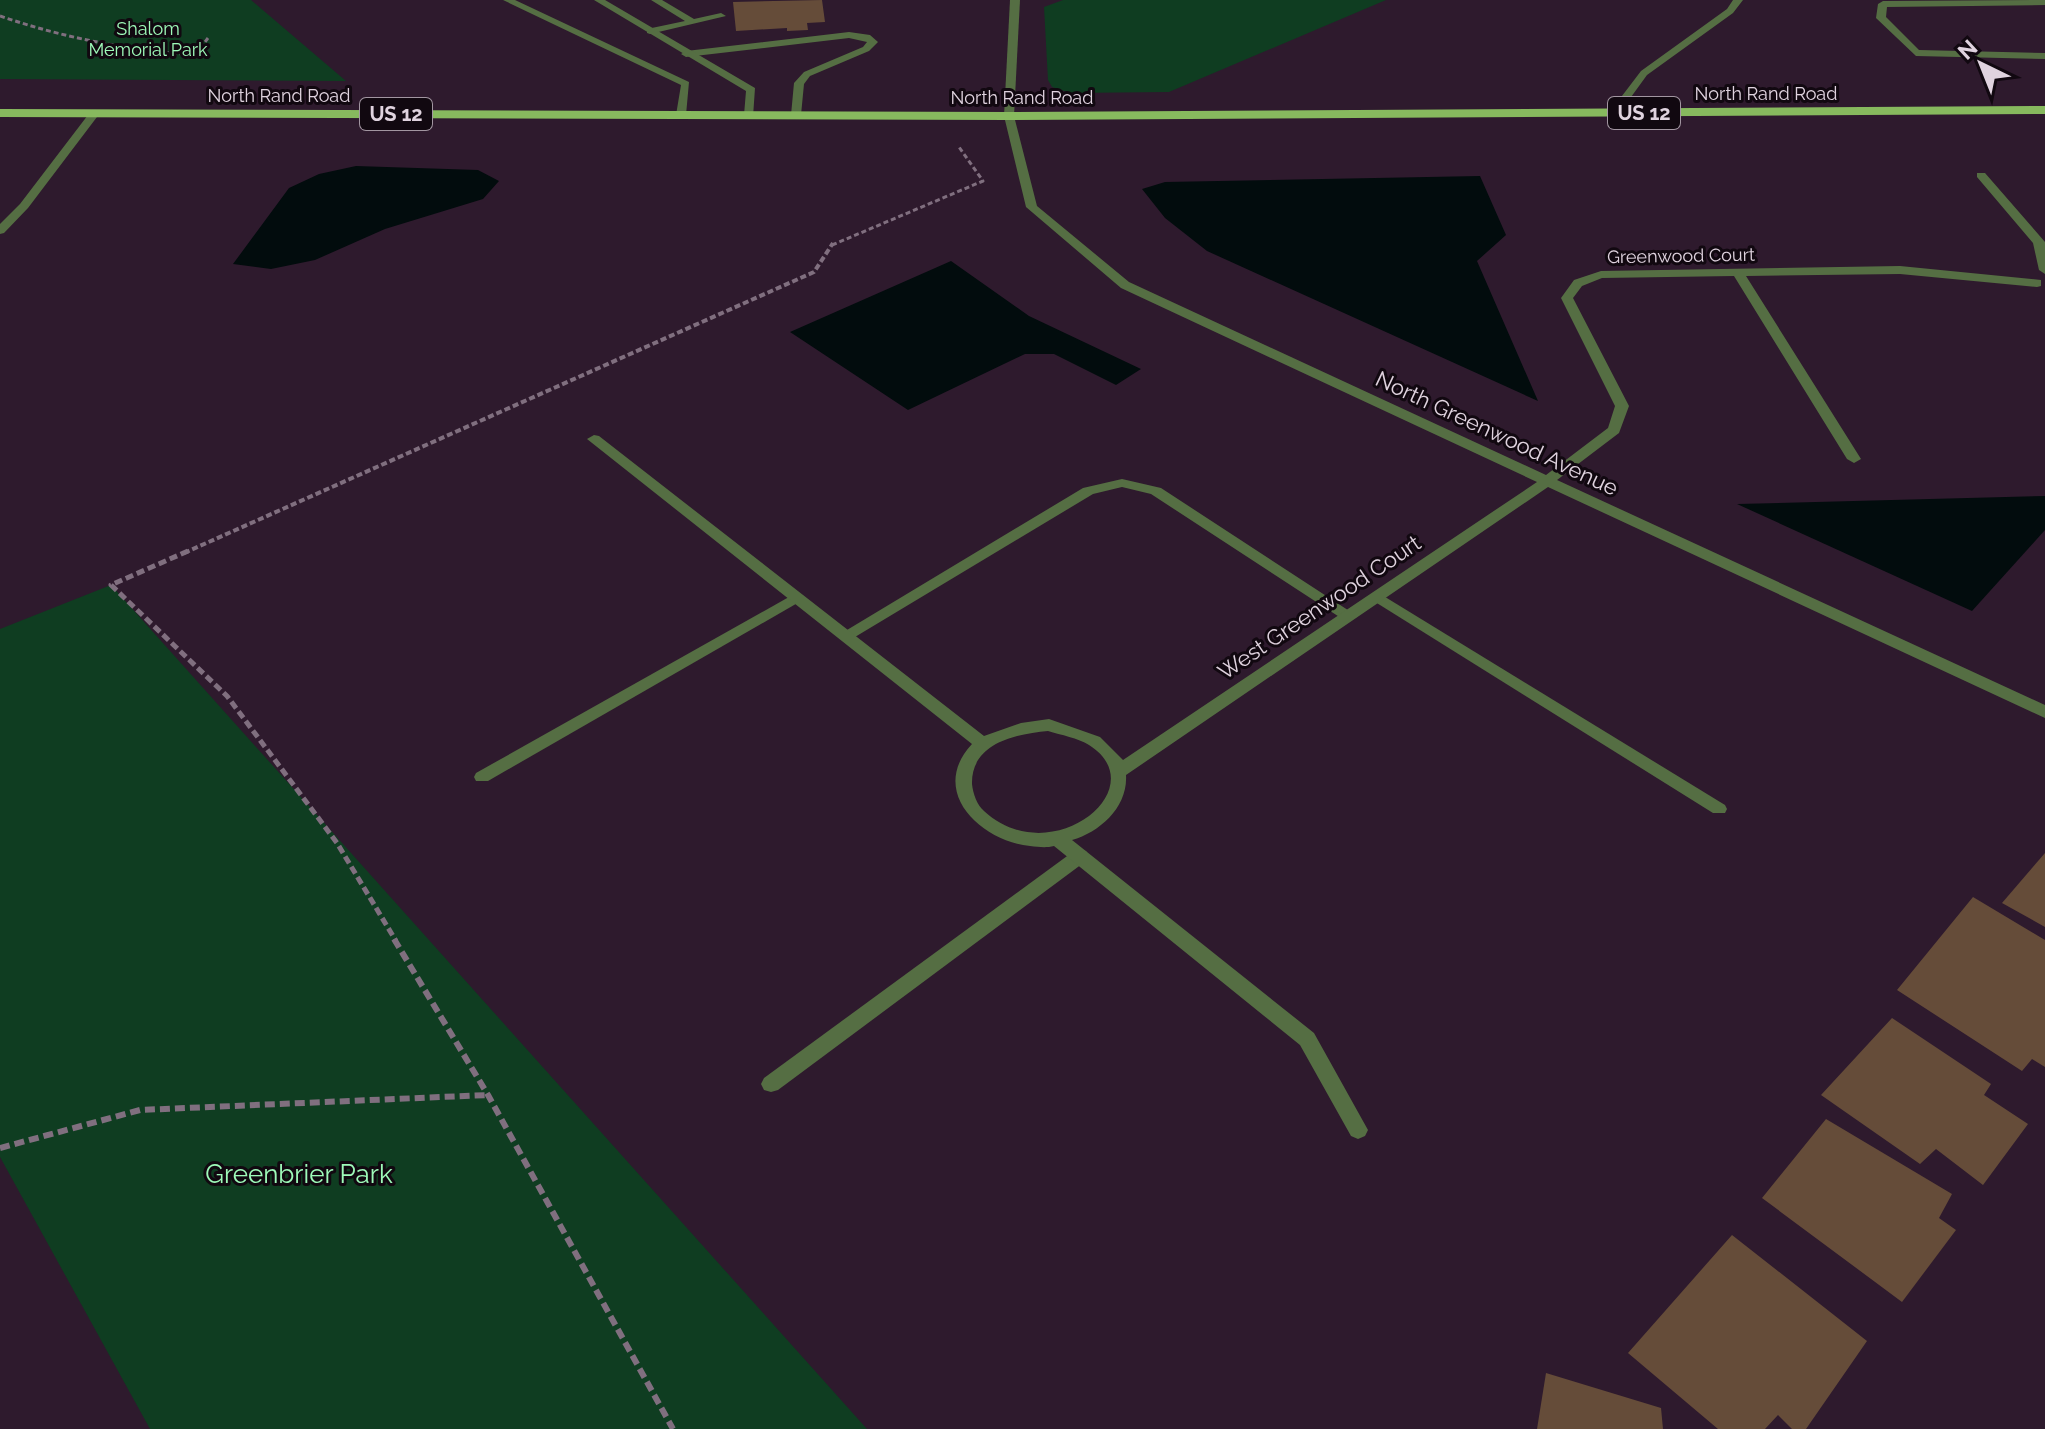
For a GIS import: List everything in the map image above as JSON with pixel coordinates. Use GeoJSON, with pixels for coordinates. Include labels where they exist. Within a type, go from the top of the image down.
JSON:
{"type":"FeatureCollection","features":[{"type":"Feature","properties":{"kind":"main road","name":"North Rand Road"},"geometry":{"type":"LineString","coordinates":[[0,113],[1009,116],[2045,110]]}},
{"type":"Feature","properties":{"kind":"street"},"geometry":{"type":"LineString","coordinates":[[508,0],[686,84],[681,115]]}},
{"type":"Feature","properties":{"kind":"street"},"geometry":{"type":"LineString","coordinates":[[599,0],[751,90],[749,115]]}},
{"type":"Feature","properties":{"kind":"street"},"geometry":{"type":"LineString","coordinates":[[656,0],[693,22]]}},
{"type":"Feature","properties":{"kind":"street","name":"North Greenwood Avenue"},"geometry":{"type":"LineString","coordinates":[[1015,0],[1009,116],[1032,207],[1125,285],[2045,712]]}},
{"type":"Feature","properties":{"kind":"street"},"geometry":{"type":"LineString","coordinates":[[1614,113],[1644,73],[1730,11],[1738,0]]}},
{"type":"Feature","properties":{"kind":"street"},"geometry":{"type":"LineString","coordinates":[[2045,2],[1883,4],[1881,18],[1916,53],[2045,56]]}},
{"type":"Feature","properties":{"kind":"street"},"geometry":{"type":"LineString","coordinates":[[650,31],[721,16]]}},
{"type":"Feature","properties":{"kind":"street"},"geometry":{"type":"LineString","coordinates":[[686,54],[849,35],[867,37],[873,42],[866,49],[807,74],[799,83],[796,115]]}},
{"type":"Feature","properties":{"kind":"street"},"geometry":{"type":"LineString","coordinates":[[0,231],[24,206],[95,113]]}},
{"type":"Feature","properties":{"kind":"street"},"geometry":{"type":"LineString","coordinates":[[1981,175],[2039,242],[2045,271],[2041,285]]}},
{"type":"Feature","properties":{"kind":"street","name":"Greenwood Court"},"geometry":{"type":"LineString","coordinates":[[1546,482],[1614,430],[1622,406],[1567,298],[1578,283],[1601,275],[1900,270],[2041,285]]}},
{"type":"Feature","properties":{"kind":"street"},"geometry":{"type":"LineString","coordinates":[[1738,273],[1854,459]]}},
{"type":"Feature","properties":{"kind":"street"},"geometry":{"type":"LineString","coordinates":[[594,439],[983,744]]}},
{"type":"Feature","properties":{"kind":"street","name":"West Greenwood Court"},"geometry":{"type":"LineString","coordinates":[[1118,772],[1546,482]]}},
{"type":"Feature","properties":{"kind":"street"},"geometry":{"type":"LineString","coordinates":[[845,636],[1088,491],[1122,483],[1156,491],[1349,616]]}},
{"type":"Feature","properties":{"kind":"street"},"geometry":{"type":"LineString","coordinates":[[1377,597],[1719,809]]}},
{"type":"Feature","properties":{"kind":"street"},"geometry":{"type":"LineString","coordinates":[[482,777],[796,598]]}},
{"type":"Feature","properties":{"kind":"street"},"geometry":{"type":"LineString","coordinates":[[1049,725],[1074,730],[1097,742],[1113,759],[1118,772],[1119,792],[1113,806],[1098,823],[1058,839],[1016,837],[997,830],[977,816],[965,796],[964,776],[969,760],[983,744],[999,734],[1023,726],[1049,725]]}},
{"type":"Feature","properties":{"kind":"street"},"geometry":{"type":"LineString","coordinates":[[1058,839],[1307,1039],[1358,1130]]}},
{"type":"Feature","properties":{"kind":"street"},"geometry":{"type":"LineString","coordinates":[[771,1084],[1080,856]]}},
{"type":"Feature","properties":{"kind":"path"},"geometry":{"type":"LineString","coordinates":[[0,16],[34,28],[130,50],[195,55],[208,38]]}},
{"type":"Feature","properties":{"kind":"path"},"geometry":{"type":"LineString","coordinates":[[673,1429],[488,1095],[337,843],[227,696],[111,585],[814,272],[834,242],[983,181],[959,146]]}},
{"type":"Feature","properties":{"kind":"path"},"geometry":{"type":"LineString","coordinates":[[0,1148],[140,1110],[488,1095]]}},
{"type":"Feature","properties":{"kind":"green space","name":"Shalom Memorial Park"},"geometry":{"type":"Polygon","coordinates":[[[0,0],[251,0],[346,81],[0,79],[0,0]]]}},
{"type":"Feature","properties":{"kind":"green space"},"geometry":{"type":"Polygon","coordinates":[[[1063,0],[1386,0],[1169,92],[1070,93],[1052,87],[1048,80],[1044,7],[1063,0]]]}},
{"type":"Feature","properties":{"kind":"green space","name":"Greenbrier Park"},"geometry":{"type":"Polygon","coordinates":[[[111,585],[867,1429],[150,1429],[0,1157],[0,629],[111,585]]]}},
{"type":"Feature","properties":{"kind":"shaded area"},"geometry":{"type":"Polygon","coordinates":[[[356,166],[478,170],[499,181],[483,199],[385,229],[315,260],[271,269],[233,264],[289,188],[319,174],[356,166]]]}},
{"type":"Feature","properties":{"kind":"shaded area"},"geometry":{"type":"Polygon","coordinates":[[[1480,176],[1506,235],[1477,261],[1538,401],[1207,251],[1165,218],[1142,189],[1165,182],[1480,176]]]}},
{"type":"Feature","properties":{"kind":"shaded area"},"geometry":{"type":"Polygon","coordinates":[[[951,261],[1029,316],[1141,369],[1116,385],[1054,354],[1025,354],[908,410],[790,332],[951,261]]]}},
{"type":"Feature","properties":{"kind":"shaded area"},"geometry":{"type":"Polygon","coordinates":[[[2045,496],[2045,530],[1972,611],[1737,504],[2045,496]]]}},
{"type":"Feature","properties":{"kind":"building"},"geometry":{"type":"Polygon","coordinates":[[[822,0],[825,22],[807,23],[808,30],[736,31],[733,2],[822,0]]]}},
{"type":"Feature","properties":{"kind":"building"},"geometry":{"type":"Polygon","coordinates":[[[2045,853],[2045,927],[2002,903],[2045,853]]]}},
{"type":"Feature","properties":{"kind":"building"},"geometry":{"type":"Polygon","coordinates":[[[1973,897],[2045,940],[2045,1067],[2032,1059],[2022,1071],[1897,990],[1973,897]]]}},
{"type":"Feature","properties":{"kind":"building"},"geometry":{"type":"Polygon","coordinates":[[[1892,1018],[1991,1084],[1984,1095],[2028,1124],[1983,1185],[1936,1149],[1920,1164],[1821,1095],[1892,1018]]]}},
{"type":"Feature","properties":{"kind":"building"},"geometry":{"type":"Polygon","coordinates":[[[1826,1119],[1952,1194],[1939,1218],[1956,1230],[1902,1302],[1762,1198],[1826,1119]]]}},
{"type":"Feature","properties":{"kind":"building"},"geometry":{"type":"Polygon","coordinates":[[[1732,1235],[1867,1341],[1806,1429],[1792,1429],[1778,1415],[1765,1429],[1718,1429],[1628,1353],[1732,1235]]]}},
{"type":"Feature","properties":{"kind":"building"},"geometry":{"type":"Polygon","coordinates":[[[1546,1373],[1661,1408],[1663,1429],[1537,1429],[1546,1373]]]}}]}
